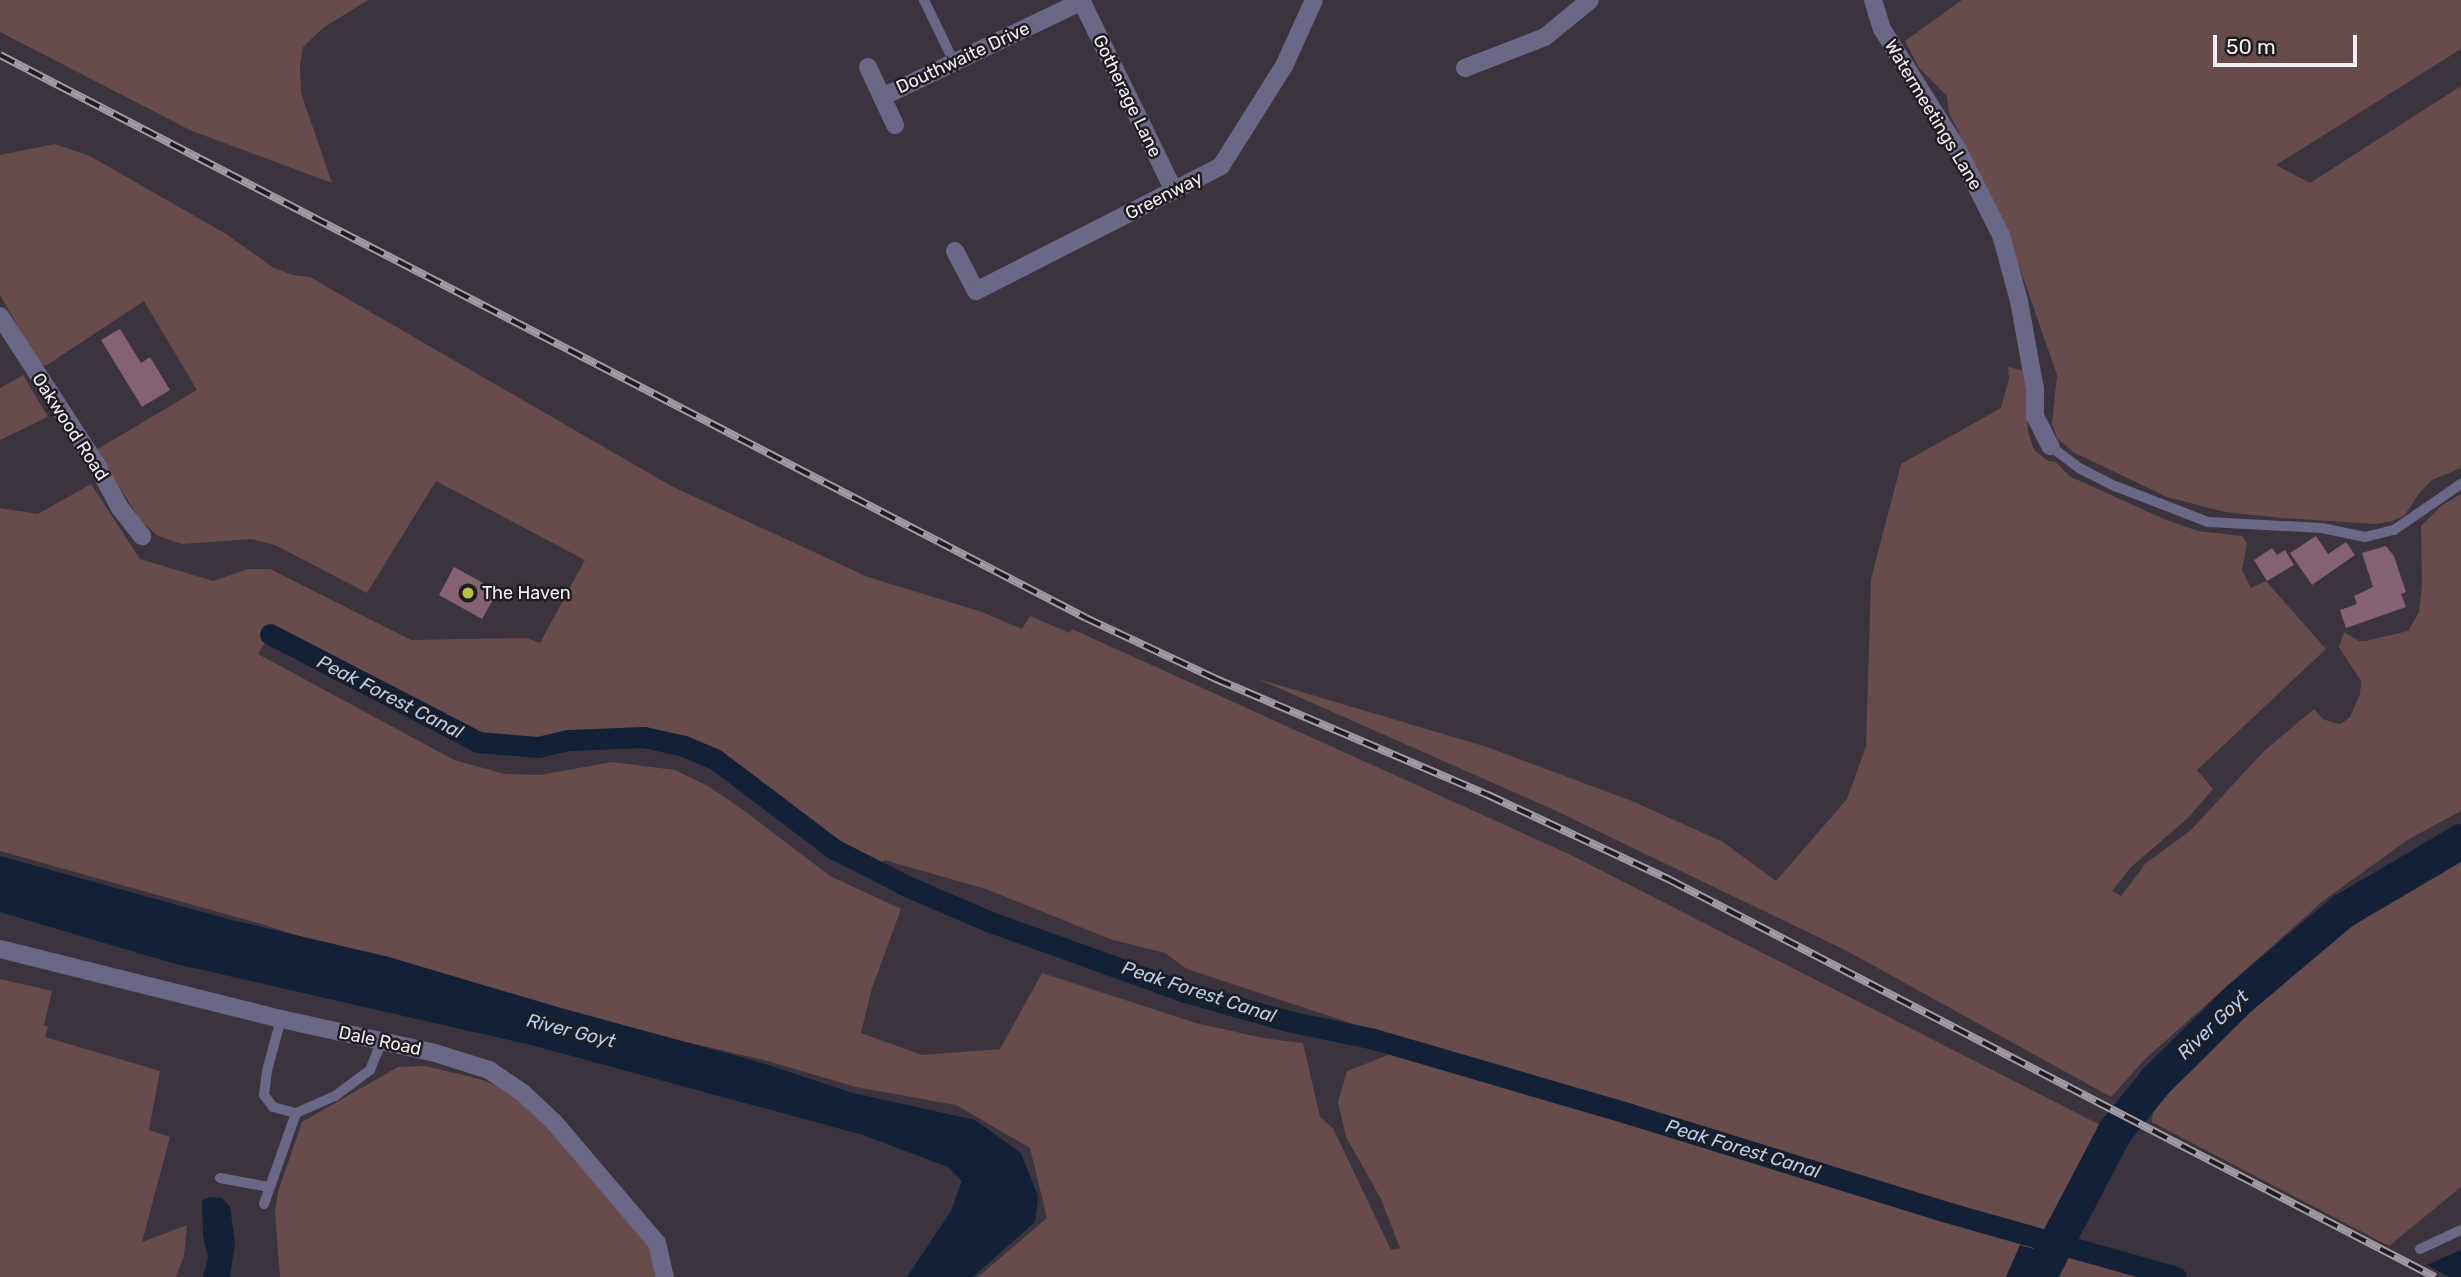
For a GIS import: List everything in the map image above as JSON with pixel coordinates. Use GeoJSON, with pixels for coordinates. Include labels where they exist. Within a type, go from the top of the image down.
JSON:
{"type":"FeatureCollection","features":[{"type":"Feature","properties":{"kind":"street","name":"Greenway"},"geometry":{"type":"LineString","coordinates":[[956,251],[976,291],[1221,166],[1284,66],[1314,0]]}},
{"type":"Feature","properties":{"kind":"street"},"geometry":{"type":"LineString","coordinates":[[1465,68],[1545,37],[1590,0]]}},
{"type":"Feature","properties":{"kind":"street","name":"Watermeetings Lane"},"geometry":{"type":"LineString","coordinates":[[1873,0],[1882,29],[1957,148],[2001,235],[2020,301],[2035,389],[2035,416],[2050,446]]}},
{"type":"Feature","properties":{"kind":"street","name":"Douthwaite Drive"},"geometry":{"type":"LineString","coordinates":[[882,97],[1082,1]]}},
{"type":"Feature","properties":{"kind":"street","name":"Gotherage Lane"},"geometry":{"type":"LineString","coordinates":[[1082,1],[1174,191]]}},
{"type":"Feature","properties":{"kind":"street","name":"Douthwaite Drive"},"geometry":{"type":"LineString","coordinates":[[868,66],[895,125]]}},
{"type":"Feature","properties":{"kind":"street","name":"Oakwood Road"},"geometry":{"type":"LineString","coordinates":[[0,316],[98,467],[120,508],[142,536]]}},
{"type":"Feature","properties":{"kind":"street","name":"Dale Road"},"geometry":{"type":"LineString","coordinates":[[0,949],[281,1020],[381,1043],[435,1052],[489,1070],[523,1093],[554,1122],[657,1243],[665,1277]]}},
{"type":"Feature","properties":{"kind":"lane"},"geometry":{"type":"LineString","coordinates":[[924,0],[954,62]]}},
{"type":"Feature","properties":{"kind":"lane","name":"Watermeetings Lane"},"geometry":{"type":"LineString","coordinates":[[2050,446],[2081,469],[2115,486],[2208,522],[2322,528],[2365,537],[2394,530],[2461,484]]}},
{"type":"Feature","properties":{"kind":"lane"},"geometry":{"type":"LineString","coordinates":[[281,1020],[267,1071],[264,1095],[273,1107],[296,1112],[335,1097],[370,1070],[381,1043]]}},
{"type":"Feature","properties":{"kind":"lane"},"geometry":{"type":"LineString","coordinates":[[264,1204],[296,1112]]}},
{"type":"Feature","properties":{"kind":"lane"},"geometry":{"type":"LineString","coordinates":[[220,1178],[269,1187]]}},
{"type":"Feature","properties":{"kind":"lane"},"geometry":{"type":"LineString","coordinates":[[2420,1249],[2461,1230]]}},
{"type":"Feature","properties":{"kind":"shaded area"},"geometry":{"type":"Polygon","coordinates":[[[0,0],[368,0],[323,28],[303,47],[300,64],[301,93],[332,183],[192,131],[0,32],[0,0]]]}},
{"type":"Feature","properties":{"kind":"shaded area"},"geometry":{"type":"Polygon","coordinates":[[[1962,0],[2461,0],[2461,49],[2276,165],[2310,183],[2461,86],[2461,468],[2432,480],[2404,516],[2392,521],[2375,524],[2281,518],[2225,512],[2167,497],[2073,452],[2057,438],[2052,424],[2057,375],[2003,220],[1949,113],[1947,96],[1919,68],[1905,41],[1962,0]]]}},
{"type":"Feature","properties":{"kind":"shaded area"},"geometry":{"type":"Polygon","coordinates":[[[55,144],[90,156],[226,234],[274,268],[293,275],[310,277],[673,487],[868,577],[982,612],[1022,629],[1030,616],[1070,633],[1072,629],[1569,854],[2114,1132],[2091,1181],[2056,1242],[2141,1277],[978,1277],[1047,1218],[1030,1148],[956,1105],[856,1087],[764,1060],[604,1023],[404,969],[258,923],[0,851],[0,508],[38,514],[91,484],[140,559],[213,581],[248,569],[270,569],[411,640],[526,638],[540,643],[585,560],[436,481],[367,593],[275,545],[251,539],[182,544],[158,536],[140,520],[96,450],[197,390],[144,301],[47,365],[40,366],[0,295],[0,155],[55,144]],[[270,634],[258,654],[454,760],[505,774],[540,775],[612,762],[675,770],[708,786],[830,876],[901,909],[872,988],[861,1033],[922,1055],[1000,1049],[1042,973],[1196,1023],[1263,1038],[1303,1043],[1320,1117],[1333,1128],[1391,1250],[1400,1248],[1381,1199],[1346,1137],[1338,1102],[1347,1071],[1391,1054],[1397,1048],[1374,1039],[1378,1032],[1187,969],[1165,953],[1110,939],[986,889],[884,860],[877,870],[834,849],[715,759],[684,746],[644,737],[569,740],[538,747],[478,742],[270,634]]]}},
{"type":"Feature","properties":{"kind":"shaded area"},"geometry":{"type":"Polygon","coordinates":[[[2008,367],[2025,371],[2028,431],[2034,450],[2048,461],[2056,462],[2069,476],[2164,519],[2198,531],[2242,536],[2247,543],[2242,570],[2251,588],[2266,581],[2326,649],[2197,770],[2213,789],[2188,818],[2131,867],[2112,891],[2121,896],[2146,863],[2190,831],[2264,751],[2314,709],[2323,719],[2334,723],[2341,724],[2350,717],[2360,694],[2361,681],[2339,647],[2344,632],[2359,641],[2365,641],[2408,631],[2419,612],[2422,584],[2421,526],[2441,506],[2461,494],[2461,811],[2409,839],[2324,900],[2145,1059],[2111,1097],[1847,951],[1552,809],[1258,679],[1487,747],[1632,801],[1723,842],[1776,881],[1847,799],[1866,746],[1871,579],[1901,464],[2001,408],[2009,379],[2008,367]]]}},
{"type":"Feature","properties":{"kind":"shaded area"},"geometry":{"type":"Polygon","coordinates":[[[23,375],[48,417],[0,440],[0,388],[23,375]]]}},
{"type":"Feature","properties":{"kind":"shaded area"},"geometry":{"type":"Polygon","coordinates":[[[2461,842],[2461,1187],[2389,1246],[2152,1122],[2155,1081],[2239,998],[2329,923],[2461,842]]]}},
{"type":"Feature","properties":{"kind":"shaded area"},"geometry":{"type":"Polygon","coordinates":[[[0,979],[52,991],[44,1025],[48,1027],[45,1037],[160,1071],[149,1130],[170,1137],[142,1242],[187,1225],[184,1256],[176,1277],[0,1277],[0,979]]]}},
{"type":"Feature","properties":{"kind":"shaded area"},"geometry":{"type":"Polygon","coordinates":[[[426,1066],[483,1080],[500,1087],[517,1099],[557,1137],[651,1249],[656,1277],[280,1277],[275,1213],[278,1192],[302,1122],[398,1067],[426,1066]]]}},
{"type":"Feature","properties":{"kind":"water"},"geometry":{"type":"Polygon","coordinates":[[[0,856],[228,919],[389,957],[561,1008],[759,1062],[853,1093],[975,1120],[1021,1153],[1038,1196],[1035,1222],[973,1277],[907,1277],[951,1211],[962,1181],[948,1167],[863,1135],[535,1046],[172,963],[0,912],[0,856]]]}},
{"type":"Feature","properties":{"kind":"water"},"geometry":{"type":"Polygon","coordinates":[[[222,1198],[230,1207],[235,1243],[230,1277],[203,1277],[208,1257],[203,1236],[202,1200],[222,1198]]]}},
{"type":"Feature","properties":{"kind":"water"},"geometry":{"type":"Polygon","coordinates":[[[2020,1245],[2068,1259],[2059,1277],[2006,1277],[2020,1245]]]}},
{"type":"Feature","properties":{"kind":"water"},"geometry":{"type":"Polygon","coordinates":[[[2461,1250],[2461,1277],[2449,1277],[2427,1265],[2461,1250]]]}},
{"type":"Feature","properties":{"kind":"building"},"geometry":{"type":"Polygon","coordinates":[[[120,329],[141,363],[150,357],[170,390],[142,407],[101,340],[120,329]]]}},
{"type":"Feature","properties":{"kind":"building"},"geometry":{"type":"Polygon","coordinates":[[[2316,536],[2328,554],[2346,542],[2355,555],[2312,585],[2290,553],[2316,536]]]}},
{"type":"Feature","properties":{"kind":"building"},"geometry":{"type":"Polygon","coordinates":[[[2386,546],[2394,556],[2406,592],[2401,594],[2406,607],[2346,628],[2340,610],[2357,604],[2354,596],[2373,587],[2362,553],[2386,546]]]}},
{"type":"Feature","properties":{"kind":"building"},"geometry":{"type":"Polygon","coordinates":[[[2272,548],[2277,555],[2285,550],[2294,565],[2267,581],[2254,560],[2272,548]]]}},
{"type":"Feature","properties":{"kind":"building","name":"The Haven"},"geometry":{"type":"Polygon","coordinates":[[[454,567],[498,591],[482,619],[439,595],[454,567]]]}},
{"type":"Feature","properties":{"kind":"waterway","name":"Peak Forest Canal"},"geometry":{"type":"LineString","coordinates":[[270,634],[478,742],[538,747],[569,740],[644,737],[684,746],[715,759],[834,849],[909,887],[988,921],[1185,992],[1288,1021],[1374,1039],[1630,1114],[1943,1211],[2176,1277]]}},
{"type":"Feature","properties":{"kind":"waterway","name":"River Goyt"},"geometry":{"type":"LineString","coordinates":[[2038,1277],[2114,1132],[2155,1081],[2239,998],[2342,911],[2461,841]]}},
{"type":"Feature","properties":{"kind":"railway"},"geometry":{"type":"LineString","coordinates":[[0,55],[1086,618],[1216,679],[1488,795],[1670,880],[2435,1277]]}},
{"type":"Feature","properties":{"kind":"place","name":"The Haven"},"geometry":{"type":"Point","coordinates":[468,593]}}]}
